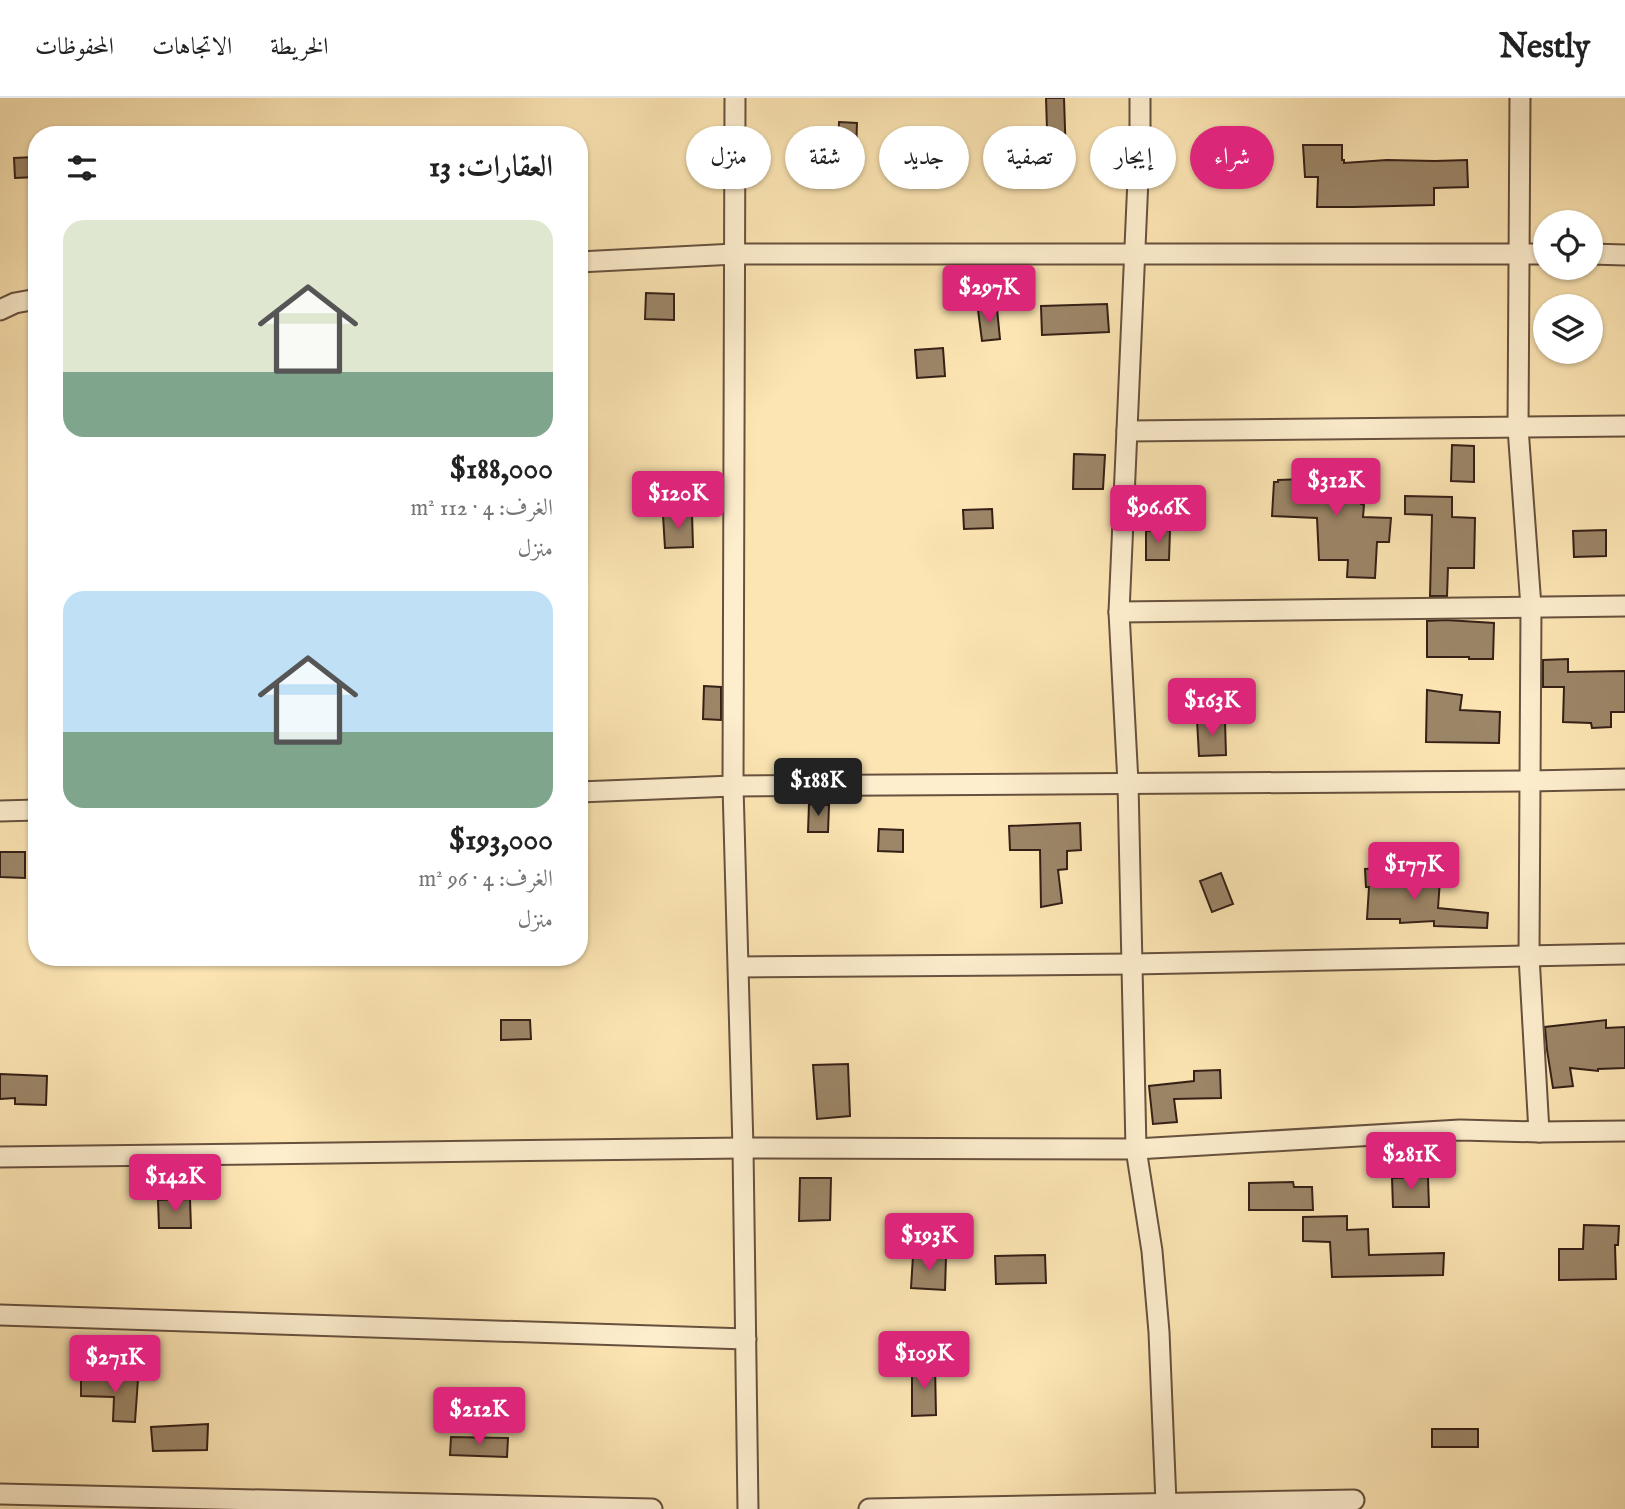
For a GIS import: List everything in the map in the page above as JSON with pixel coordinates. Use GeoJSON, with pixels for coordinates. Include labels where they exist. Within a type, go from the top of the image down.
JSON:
{"type":"FeatureCollection","features":[{"type":"Feature","properties":{"kind":"street"},"geometry":{"type":"LineString","coordinates":[[736,98],[733,786],[743,1148],[748,1509]]}},
{"type":"Feature","properties":{"kind":"street"},"geometry":{"type":"LineString","coordinates":[[1140,98],[1119,612],[1128,783],[1136,1149],[1152,1251],[1159,1332],[1166,1503]]}},
{"type":"Feature","properties":{"kind":"street"},"geometry":{"type":"LineString","coordinates":[[1520,98],[1518,428],[1531,607],[1529,956],[1539,1132]]}},
{"type":"Feature","properties":{"kind":"street"},"geometry":{"type":"LineString","coordinates":[[588,261],[735,254],[1533,254]]}},
{"type":"Feature","properties":{"kind":"street"},"geometry":{"type":"LineString","coordinates":[[1603,254],[1625,255]]}},
{"type":"Feature","properties":{"kind":"street"},"geometry":{"type":"LineString","coordinates":[[0,310],[28,301]]}},
{"type":"Feature","properties":{"kind":"street"},"geometry":{"type":"LineString","coordinates":[[1127,431],[1625,426]]}},
{"type":"Feature","properties":{"kind":"street"},"geometry":{"type":"LineString","coordinates":[[1119,612],[1625,606]]}},
{"type":"Feature","properties":{"kind":"street"},"geometry":{"type":"LineString","coordinates":[[588,792],[733,786],[1625,779]]}},
{"type":"Feature","properties":{"kind":"street"},"geometry":{"type":"LineString","coordinates":[[0,811],[28,810]]}},
{"type":"Feature","properties":{"kind":"street"},"geometry":{"type":"LineString","coordinates":[[738,967],[1133,964],[1625,954]]}},
{"type":"Feature","properties":{"kind":"street"},"geometry":{"type":"LineString","coordinates":[[0,1157],[743,1148],[1136,1149],[1460,1130],[1625,1131]]}},
{"type":"Feature","properties":{"kind":"street"},"geometry":{"type":"LineString","coordinates":[[0,1315],[746,1339]]}},
{"type":"Feature","properties":{"kind":"street"},"geometry":{"type":"LineString","coordinates":[[0,1494],[652,1509]]}},
{"type":"Feature","properties":{"kind":"street"},"geometry":{"type":"LineString","coordinates":[[869,1509],[1354,1500],[1346,1509]]}},
{"type":"Feature","properties":{"kind":"building"},"geometry":{"type":"Polygon","coordinates":[[[1046,98],[1064,98],[1065,126],[1047,126],[1046,98]]]}},
{"type":"Feature","properties":{"kind":"building"},"geometry":{"type":"Polygon","coordinates":[[[839,122],[857,123],[857,126],[839,126],[839,122]]]}},
{"type":"Feature","properties":{"kind":"building"},"geometry":{"type":"Polygon","coordinates":[[[1303,145],[1342,145],[1344,163],[1467,160],[1468,187],[1434,188],[1434,205],[1317,207],[1318,177],[1305,177],[1303,145]]]}},
{"type":"Feature","properties":{"kind":"building"},"geometry":{"type":"Polygon","coordinates":[[[28,157],[28,177],[15,178],[14,158],[28,157]]]}},
{"type":"Feature","properties":{"kind":"building"},"geometry":{"type":"Polygon","coordinates":[[[646,293],[674,294],[674,320],[645,319],[646,293]]]}},
{"type":"Feature","properties":{"kind":"building"},"geometry":{"type":"Polygon","coordinates":[[[1107,304],[1109,332],[1042,335],[1041,306],[1107,304]]]}},
{"type":"Feature","properties":{"kind":"building"},"geometry":{"type":"Polygon","coordinates":[[[997,309],[1000,339],[982,341],[978,310],[997,309]]]}},
{"type":"Feature","properties":{"kind":"building"},"geometry":{"type":"Polygon","coordinates":[[[943,348],[945,376],[917,378],[915,350],[943,348]]]}},
{"type":"Feature","properties":{"kind":"building"},"geometry":{"type":"Polygon","coordinates":[[[1452,445],[1474,446],[1474,482],[1451,481],[1452,445]]]}},
{"type":"Feature","properties":{"kind":"building"},"geometry":{"type":"Polygon","coordinates":[[[1074,454],[1105,455],[1103,489],[1073,489],[1074,454]]]}},
{"type":"Feature","properties":{"kind":"building"},"geometry":{"type":"Polygon","coordinates":[[[1334,468],[1362,469],[1363,517],[1391,518],[1389,542],[1377,542],[1375,578],[1347,577],[1348,560],[1319,560],[1317,518],[1272,516],[1274,482],[1334,478],[1334,468]]]}},
{"type":"Feature","properties":{"kind":"building"},"geometry":{"type":"Polygon","coordinates":[[[1405,496],[1452,497],[1452,517],[1475,518],[1474,568],[1448,568],[1447,596],[1430,596],[1432,515],[1405,514],[1405,496]]]}},
{"type":"Feature","properties":{"kind":"building"},"geometry":{"type":"Polygon","coordinates":[[[992,509],[993,528],[964,529],[963,510],[992,509]]]}},
{"type":"Feature","properties":{"kind":"building"},"geometry":{"type":"Polygon","coordinates":[[[692,514],[693,547],[665,548],[663,515],[692,514]]]}},
{"type":"Feature","properties":{"kind":"building"},"geometry":{"type":"Polygon","coordinates":[[[1170,530],[1169,560],[1146,560],[1146,531],[1170,530]]]}},
{"type":"Feature","properties":{"kind":"building"},"geometry":{"type":"Polygon","coordinates":[[[1606,530],[1606,556],[1574,557],[1573,531],[1606,530]]]}},
{"type":"Feature","properties":{"kind":"building"},"geometry":{"type":"Polygon","coordinates":[[[1427,621],[1494,623],[1493,659],[1427,657],[1427,621]]]}},
{"type":"Feature","properties":{"kind":"building"},"geometry":{"type":"Polygon","coordinates":[[[1568,659],[1568,672],[1625,671],[1625,712],[1611,712],[1611,727],[1592,728],[1591,723],[1563,722],[1564,687],[1543,687],[1543,660],[1568,659]]]}},
{"type":"Feature","properties":{"kind":"building"},"geometry":{"type":"Polygon","coordinates":[[[704,686],[721,687],[721,720],[703,719],[704,686]]]}},
{"type":"Feature","properties":{"kind":"building"},"geometry":{"type":"Polygon","coordinates":[[[1427,690],[1462,695],[1460,710],[1500,712],[1499,743],[1426,742],[1427,690]]]}},
{"type":"Feature","properties":{"kind":"building"},"geometry":{"type":"Polygon","coordinates":[[[1197,720],[1225,721],[1226,755],[1199,756],[1197,720]]]}},
{"type":"Feature","properties":{"kind":"building"},"geometry":{"type":"Polygon","coordinates":[[[809,804],[829,805],[828,832],[808,832],[809,804]]]}},
{"type":"Feature","properties":{"kind":"building"},"geometry":{"type":"Polygon","coordinates":[[[1080,823],[1081,850],[1067,851],[1067,869],[1058,870],[1062,903],[1041,907],[1040,850],[1010,850],[1009,826],[1080,823]]]}},
{"type":"Feature","properties":{"kind":"building"},"geometry":{"type":"Polygon","coordinates":[[[879,829],[903,830],[903,852],[878,851],[879,829]]]}},
{"type":"Feature","properties":{"kind":"building"},"geometry":{"type":"Polygon","coordinates":[[[0,852],[25,852],[25,878],[0,877],[0,852]]]}},
{"type":"Feature","properties":{"kind":"building"},"geometry":{"type":"Polygon","coordinates":[[[1387,868],[1387,879],[1440,880],[1438,908],[1488,913],[1487,928],[1434,926],[1434,921],[1400,923],[1400,919],[1367,919],[1369,887],[1366,887],[1365,869],[1387,868]]]}},
{"type":"Feature","properties":{"kind":"building"},"geometry":{"type":"Polygon","coordinates":[[[1221,873],[1233,904],[1212,912],[1200,881],[1221,873]]]}},
{"type":"Feature","properties":{"kind":"building"},"geometry":{"type":"Polygon","coordinates":[[[501,1020],[530,1020],[531,1039],[501,1040],[501,1020]]]}},
{"type":"Feature","properties":{"kind":"building"},"geometry":{"type":"Polygon","coordinates":[[[1606,1020],[1606,1028],[1625,1027],[1625,1068],[1598,1071],[1570,1068],[1573,1086],[1553,1088],[1545,1027],[1606,1020]]]}},
{"type":"Feature","properties":{"kind":"building"},"geometry":{"type":"Polygon","coordinates":[[[848,1064],[850,1116],[817,1119],[813,1065],[848,1064]]]}},
{"type":"Feature","properties":{"kind":"building"},"geometry":{"type":"Polygon","coordinates":[[[1220,1070],[1221,1098],[1174,1099],[1177,1122],[1153,1124],[1149,1086],[1194,1081],[1194,1071],[1220,1070]]]}},
{"type":"Feature","properties":{"kind":"building"},"geometry":{"type":"Polygon","coordinates":[[[0,1074],[47,1076],[46,1105],[15,1104],[15,1098],[0,1099],[0,1074]]]}},
{"type":"Feature","properties":{"kind":"building"},"geometry":{"type":"Polygon","coordinates":[[[1428,1177],[1429,1207],[1393,1207],[1392,1178],[1428,1177]]]}},
{"type":"Feature","properties":{"kind":"building"},"geometry":{"type":"Polygon","coordinates":[[[800,1178],[831,1178],[830,1220],[799,1221],[800,1178]]]}},
{"type":"Feature","properties":{"kind":"building"},"geometry":{"type":"Polygon","coordinates":[[[1293,1182],[1294,1187],[1312,1187],[1313,1210],[1249,1210],[1249,1183],[1293,1182]]]}},
{"type":"Feature","properties":{"kind":"building"},"geometry":{"type":"Polygon","coordinates":[[[190,1199],[191,1228],[159,1228],[158,1200],[190,1199]]]}},
{"type":"Feature","properties":{"kind":"building"},"geometry":{"type":"Polygon","coordinates":[[[1347,1216],[1347,1230],[1368,1229],[1369,1255],[1444,1253],[1443,1275],[1332,1277],[1330,1242],[1303,1241],[1303,1217],[1347,1216]]]}},
{"type":"Feature","properties":{"kind":"building"},"geometry":{"type":"Polygon","coordinates":[[[1584,1225],[1619,1226],[1618,1245],[1615,1245],[1616,1279],[1559,1280],[1559,1249],[1583,1249],[1584,1225]]]}},
{"type":"Feature","properties":{"kind":"building"},"geometry":{"type":"Polygon","coordinates":[[[1045,1255],[1046,1283],[996,1284],[995,1256],[1045,1255]]]}},
{"type":"Feature","properties":{"kind":"building"},"geometry":{"type":"Polygon","coordinates":[[[913,1256],[946,1257],[945,1290],[911,1288],[913,1256]]]}},
{"type":"Feature","properties":{"kind":"building"},"geometry":{"type":"Polygon","coordinates":[[[935,1366],[936,1415],[912,1416],[912,1367],[935,1366]]]}},
{"type":"Feature","properties":{"kind":"building"},"geometry":{"type":"Polygon","coordinates":[[[81,1378],[138,1379],[135,1422],[113,1421],[114,1397],[81,1396],[81,1378]]]}},
{"type":"Feature","properties":{"kind":"building"},"geometry":{"type":"Polygon","coordinates":[[[208,1424],[207,1450],[153,1451],[151,1427],[208,1424]]]}},
{"type":"Feature","properties":{"kind":"building"},"geometry":{"type":"Polygon","coordinates":[[[1432,1429],[1478,1429],[1478,1447],[1432,1447],[1432,1429]]]}},
{"type":"Feature","properties":{"kind":"building"},"geometry":{"type":"Polygon","coordinates":[[[451,1437],[508,1438],[507,1457],[450,1455],[451,1437]]]}}]}
